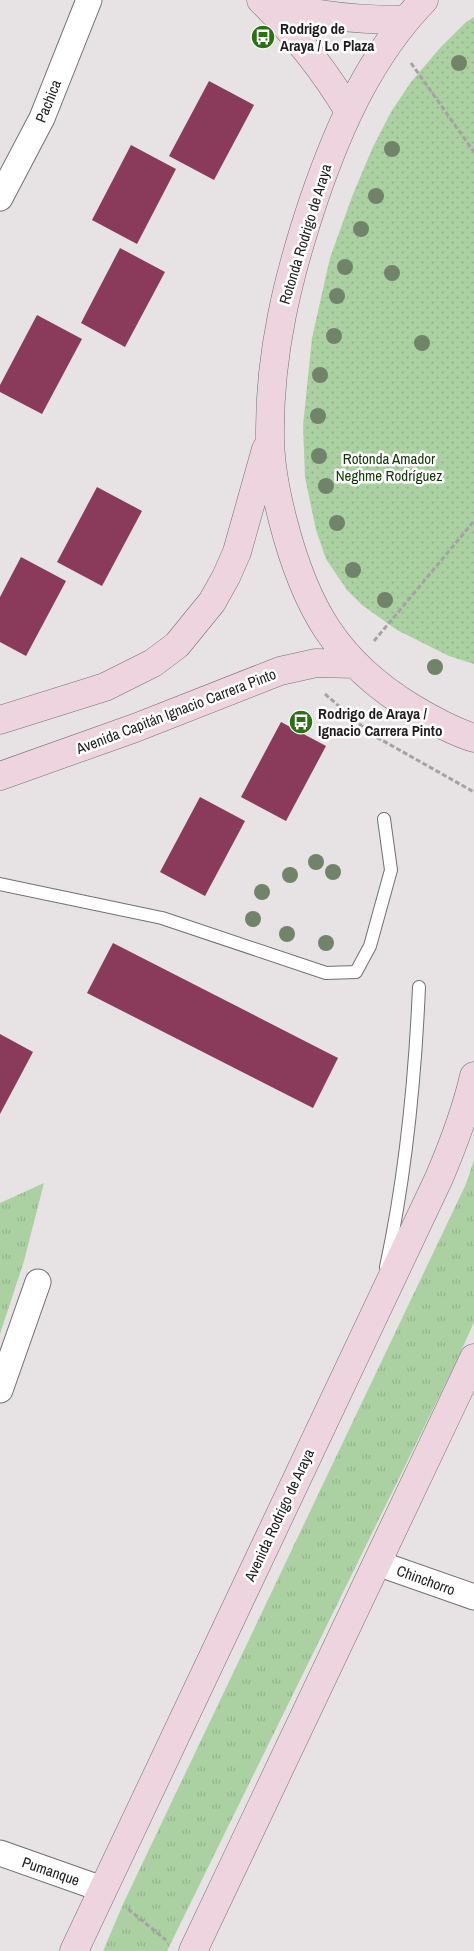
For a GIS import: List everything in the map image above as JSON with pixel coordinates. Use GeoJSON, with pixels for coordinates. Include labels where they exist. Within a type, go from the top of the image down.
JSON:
{"type":"FeatureCollection","features":[{"type":"Feature","properties":{"kind":"main road"},"geometry":{"type":"LineString","coordinates":[[261,0],[297,10],[333,17],[368,20],[398,28]]}},
{"type":"Feature","properties":{"kind":"main road"},"geometry":{"type":"LineString","coordinates":[[261,0],[309,52],[330,80],[348,110]]}},
{"type":"Feature","properties":{"kind":"main road","name":"Rotonda Rodrigo de Araya"},"geometry":{"type":"LineString","coordinates":[[424,0],[398,28],[374,64],[348,110],[331,150],[290,276],[274,361],[270,438],[275,488],[291,550],[310,602],[324,625],[339,647],[355,664],[399,700],[469,740]]}},
{"type":"Feature","properties":{"kind":"main road"},"geometry":{"type":"LineString","coordinates":[[0,720],[105,687],[153,663],[177,645],[212,602],[237,552],[270,438]]}},
{"type":"Feature","properties":{"kind":"main road","name":"Avenida Capitán Ignacio Carrera Pinto"},"geometry":{"type":"LineString","coordinates":[[0,776],[135,728],[280,671],[316,663],[355,664]]}},
{"type":"Feature","properties":{"kind":"main road","name":"Avenida Rodrigo de Araya"},"geometry":{"type":"LineString","coordinates":[[74,1951],[455,1141],[468,1103],[474,1076]]}},
{"type":"Feature","properties":{"kind":"main road"},"geometry":{"type":"LineString","coordinates":[[183,1948],[377,1562],[474,1360]]}},
{"type":"Feature","properties":{"kind":"street","name":"Pachica"},"geometry":{"type":"LineString","coordinates":[[0,198],[42,118],[88,0]]}},
{"type":"Feature","properties":{"kind":"street"},"geometry":{"type":"LineString","coordinates":[[0,1390],[38,1282]]}},
{"type":"Feature","properties":{"kind":"street","name":"Chinchorro"},"geometry":{"type":"LineString","coordinates":[[377,1562],[474,1597]]}},
{"type":"Feature","properties":{"kind":"street","name":"Pumanque"},"geometry":{"type":"LineString","coordinates":[[0,1853],[102,1889]]}},
{"type":"Feature","properties":{"kind":"lane"},"geometry":{"type":"LineString","coordinates":[[0,884],[162,918],[326,973],[356,972],[370,946],[391,870],[384,819]]}},
{"type":"Feature","properties":{"kind":"lane"},"geometry":{"type":"LineString","coordinates":[[376,1311],[393,1233],[406,1153],[415,1070],[419,987]]}},
{"type":"Feature","properties":{"kind":"path"},"geometry":{"type":"LineString","coordinates":[[398,28],[474,152]]}},
{"type":"Feature","properties":{"kind":"path"},"geometry":{"type":"LineString","coordinates":[[355,664],[474,521]]}},
{"type":"Feature","properties":{"kind":"path"},"geometry":{"type":"LineString","coordinates":[[322,692],[372,734],[474,792]]}},
{"type":"Feature","properties":{"kind":"path"},"geometry":{"type":"LineString","coordinates":[[102,1889],[183,1948]]}},
{"type":"Feature","properties":{"kind":"green space","name":"Rotonda Amador Neghme Rodríguez"},"geometry":{"type":"Polygon","coordinates":[[[474,17],[474,664],[449,656],[397,630],[362,605],[347,590],[326,559],[316,530],[305,477],[303,426],[312,338],[330,258],[353,194],[373,147],[391,112],[411,82],[440,48],[466,22],[474,17]]]}},
{"type":"Feature","properties":{"kind":"green space"},"geometry":{"type":"Polygon","coordinates":[[[474,1160],[474,1322],[459,1356],[167,1951],[103,1951],[124,1902],[466,1184],[474,1160]]]}},
{"type":"Feature","properties":{"kind":"green space"},"geometry":{"type":"Polygon","coordinates":[[[44,1183],[24,1261],[0,1334],[0,1203],[44,1183]]]}},
{"type":"Feature","properties":{"kind":"building"},"geometry":{"type":"Polygon","coordinates":[[[209,81],[254,105],[214,180],[169,156],[209,81]]]}},
{"type":"Feature","properties":{"kind":"building"},"geometry":{"type":"Polygon","coordinates":[[[131,145],[176,169],[137,244],[92,220],[131,145]]]}},
{"type":"Feature","properties":{"kind":"building"},"geometry":{"type":"Polygon","coordinates":[[[120,248],[165,272],[125,347],[81,323],[120,248]]]}},
{"type":"Feature","properties":{"kind":"building"},"geometry":{"type":"Polygon","coordinates":[[[37,315],[82,339],[42,414],[0,392],[0,385],[37,315]]]}},
{"type":"Feature","properties":{"kind":"building"},"geometry":{"type":"Polygon","coordinates":[[[97,487],[142,511],[102,586],[57,562],[97,487]]]}},
{"type":"Feature","properties":{"kind":"building"},"geometry":{"type":"Polygon","coordinates":[[[21,557],[66,581],[26,656],[0,642],[0,597],[21,557]]]}},
{"type":"Feature","properties":{"kind":"building"},"geometry":{"type":"Polygon","coordinates":[[[281,722],[326,746],[286,821],[241,797],[281,722]]]}},
{"type":"Feature","properties":{"kind":"building"},"geometry":{"type":"Polygon","coordinates":[[[200,797],[245,821],[205,896],[160,872],[200,797]]]}},
{"type":"Feature","properties":{"kind":"building"},"geometry":{"type":"Polygon","coordinates":[[[113,943],[338,1058],[313,1108],[87,993],[113,943]]]}},
{"type":"Feature","properties":{"kind":"building"},"geometry":{"type":"Polygon","coordinates":[[[0,1034],[33,1052],[0,1114],[0,1034]]]}},
{"type":"Feature","properties":{"kind":"place","name":"Rodrigo de Araya / Lo Plaza"},"geometry":{"type":"Point","coordinates":[263,37]}},
{"type":"Feature","properties":{"kind":"place","name":"Rodrigo de Araya / Ignacio Carrera Pinto"},"geometry":{"type":"Point","coordinates":[301,722]}}]}
